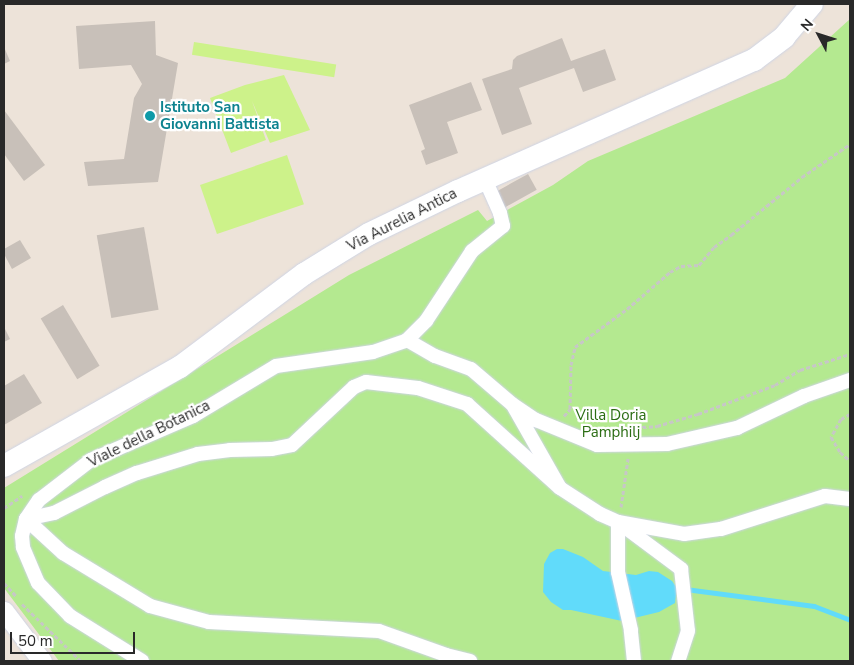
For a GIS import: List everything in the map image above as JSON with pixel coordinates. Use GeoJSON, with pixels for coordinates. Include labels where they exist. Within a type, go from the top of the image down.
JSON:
{"type":"FeatureCollection","features":[{"type":"Feature","properties":{"kind":"street","name":"Via Aurelia Antica"},"geometry":{"type":"LineString","coordinates":[[4,466],[180,368],[304,274],[346,247],[393,222],[485,179],[754,60],[784,37],[812,4]]}},
{"type":"Feature","properties":{"kind":"street"},"geometry":{"type":"LineString","coordinates":[[485,179],[500,213],[503,226],[472,251],[426,321],[407,340],[435,356],[471,369],[512,404],[536,420],[597,444],[667,444],[736,428],[804,396],[850,380]]}},
{"type":"Feature","properties":{"kind":"street","name":"Viale della Botanica"},"geometry":{"type":"LineString","coordinates":[[26,519],[39,500],[91,460],[193,416],[276,366],[373,352],[407,340]]}},
{"type":"Feature","properties":{"kind":"street"},"geometry":{"type":"LineString","coordinates":[[26,519],[54,513],[137,473],[198,454],[230,450],[272,449],[292,445],[354,387],[366,382],[418,388],[467,404],[560,488],[600,514],[618,522],[681,569],[688,631],[678,661]]}},
{"type":"Feature","properties":{"kind":"street"},"geometry":{"type":"LineString","coordinates":[[512,404],[560,488]]}},
{"type":"Feature","properties":{"kind":"street"},"geometry":{"type":"LineString","coordinates":[[618,522],[684,534],[721,529],[825,496],[850,499]]}},
{"type":"Feature","properties":{"kind":"street"},"geometry":{"type":"LineString","coordinates":[[26,519],[22,536],[23,547],[38,583],[70,616],[142,661]]}},
{"type":"Feature","properties":{"kind":"street"},"geometry":{"type":"LineString","coordinates":[[26,519],[63,553],[150,606],[209,622],[379,631],[446,655],[470,661]]}},
{"type":"Feature","properties":{"kind":"street"},"geometry":{"type":"LineString","coordinates":[[618,522],[618,572],[631,630],[634,661]]}},
{"type":"Feature","properties":{"kind":"street"},"geometry":{"type":"LineString","coordinates":[[4,611],[42,661]]}},
{"type":"Feature","properties":{"kind":"path"},"geometry":{"type":"LineString","coordinates":[[554,428],[570,409],[571,365],[575,347],[627,309],[670,272],[681,266],[699,265],[714,247],[802,177],[850,144]]}},
{"type":"Feature","properties":{"kind":"path"},"geometry":{"type":"LineString","coordinates":[[622,428],[658,426],[698,414],[775,385],[800,370],[850,354]]}},
{"type":"Feature","properties":{"kind":"path"},"geometry":{"type":"LineString","coordinates":[[850,414],[840,419],[831,437],[840,452],[850,462]]}},
{"type":"Feature","properties":{"kind":"path"},"geometry":{"type":"LineString","coordinates":[[618,522],[631,444]]}},
{"type":"Feature","properties":{"kind":"path"},"geometry":{"type":"LineString","coordinates":[[4,583],[39,622],[81,661]]}},
{"type":"Feature","properties":{"kind":"green space","name":"Villa Doria Pamphilj"},"geometry":{"type":"Polygon","coordinates":[[[850,19],[850,661],[59,661],[4,588],[4,488],[349,275],[478,210],[487,221],[553,185],[588,161],[785,78],[850,19]]]}},
{"type":"Feature","properties":{"kind":"green space"},"geometry":{"type":"Polygon","coordinates":[[[194,42],[336,65],[334,77],[192,55],[194,42]]]}},
{"type":"Feature","properties":{"kind":"green space"},"geometry":{"type":"Polygon","coordinates":[[[284,75],[310,130],[270,143],[252,101],[266,140],[231,153],[210,98],[245,85],[284,75]]]}},
{"type":"Feature","properties":{"kind":"green space"},"geometry":{"type":"Polygon","coordinates":[[[287,155],[304,204],[217,234],[200,185],[287,155]]]}},
{"type":"Feature","properties":{"kind":"water"},"geometry":{"type":"Polygon","coordinates":[[[557,549],[563,549],[583,557],[603,571],[636,575],[649,571],[658,572],[672,581],[677,588],[675,603],[659,612],[622,621],[563,610],[551,602],[543,592],[544,564],[550,553],[557,549]]]}},
{"type":"Feature","properties":{"kind":"building","name":"Istituto San Giovanni Battista"},"geometry":{"type":"Polygon","coordinates":[[[155,21],[156,55],[178,63],[158,182],[88,186],[84,162],[124,159],[134,98],[142,84],[131,65],[79,69],[76,26],[155,21]]]}},
{"type":"Feature","properties":{"kind":"building"},"geometry":{"type":"Polygon","coordinates":[[[562,38],[571,61],[605,49],[616,80],[583,92],[574,68],[519,88],[532,124],[502,135],[482,79],[512,69],[513,60],[517,56],[562,38]]]}},
{"type":"Feature","properties":{"kind":"building"},"geometry":{"type":"Polygon","coordinates":[[[4,47],[10,61],[4,64],[4,47]]]}},
{"type":"Feature","properties":{"kind":"building"},"geometry":{"type":"Polygon","coordinates":[[[471,82],[482,110],[447,122],[458,153],[426,165],[421,151],[425,149],[409,105],[471,82]]]}},
{"type":"Feature","properties":{"kind":"building"},"geometry":{"type":"Polygon","coordinates":[[[4,110],[45,165],[24,181],[4,154],[4,110]]]}},
{"type":"Feature","properties":{"kind":"building"},"geometry":{"type":"Polygon","coordinates":[[[528,174],[537,190],[504,208],[496,192],[528,174]]]}},
{"type":"Feature","properties":{"kind":"building"},"geometry":{"type":"Polygon","coordinates":[[[144,227],[159,310],[111,318],[97,235],[144,227]]]}},
{"type":"Feature","properties":{"kind":"building"},"geometry":{"type":"Polygon","coordinates":[[[20,240],[31,258],[12,269],[4,254],[4,249],[20,240]]]}},
{"type":"Feature","properties":{"kind":"building"},"geometry":{"type":"Polygon","coordinates":[[[63,305],[100,366],[77,379],[41,318],[63,305]]]}},
{"type":"Feature","properties":{"kind":"building"},"geometry":{"type":"Polygon","coordinates":[[[4,327],[10,339],[4,342],[4,327]]]}},
{"type":"Feature","properties":{"kind":"building"},"geometry":{"type":"Polygon","coordinates":[[[24,374],[42,403],[4,425],[4,386],[24,374]]]}},
{"type":"Feature","properties":{"kind":"waterway"},"geometry":{"type":"LineString","coordinates":[[685,589],[814,606],[850,620]]}},
{"type":"Feature","properties":{"kind":"place","name":"Istituto San Giovanni Battista"},"geometry":{"type":"Point","coordinates":[150,116]}}]}
